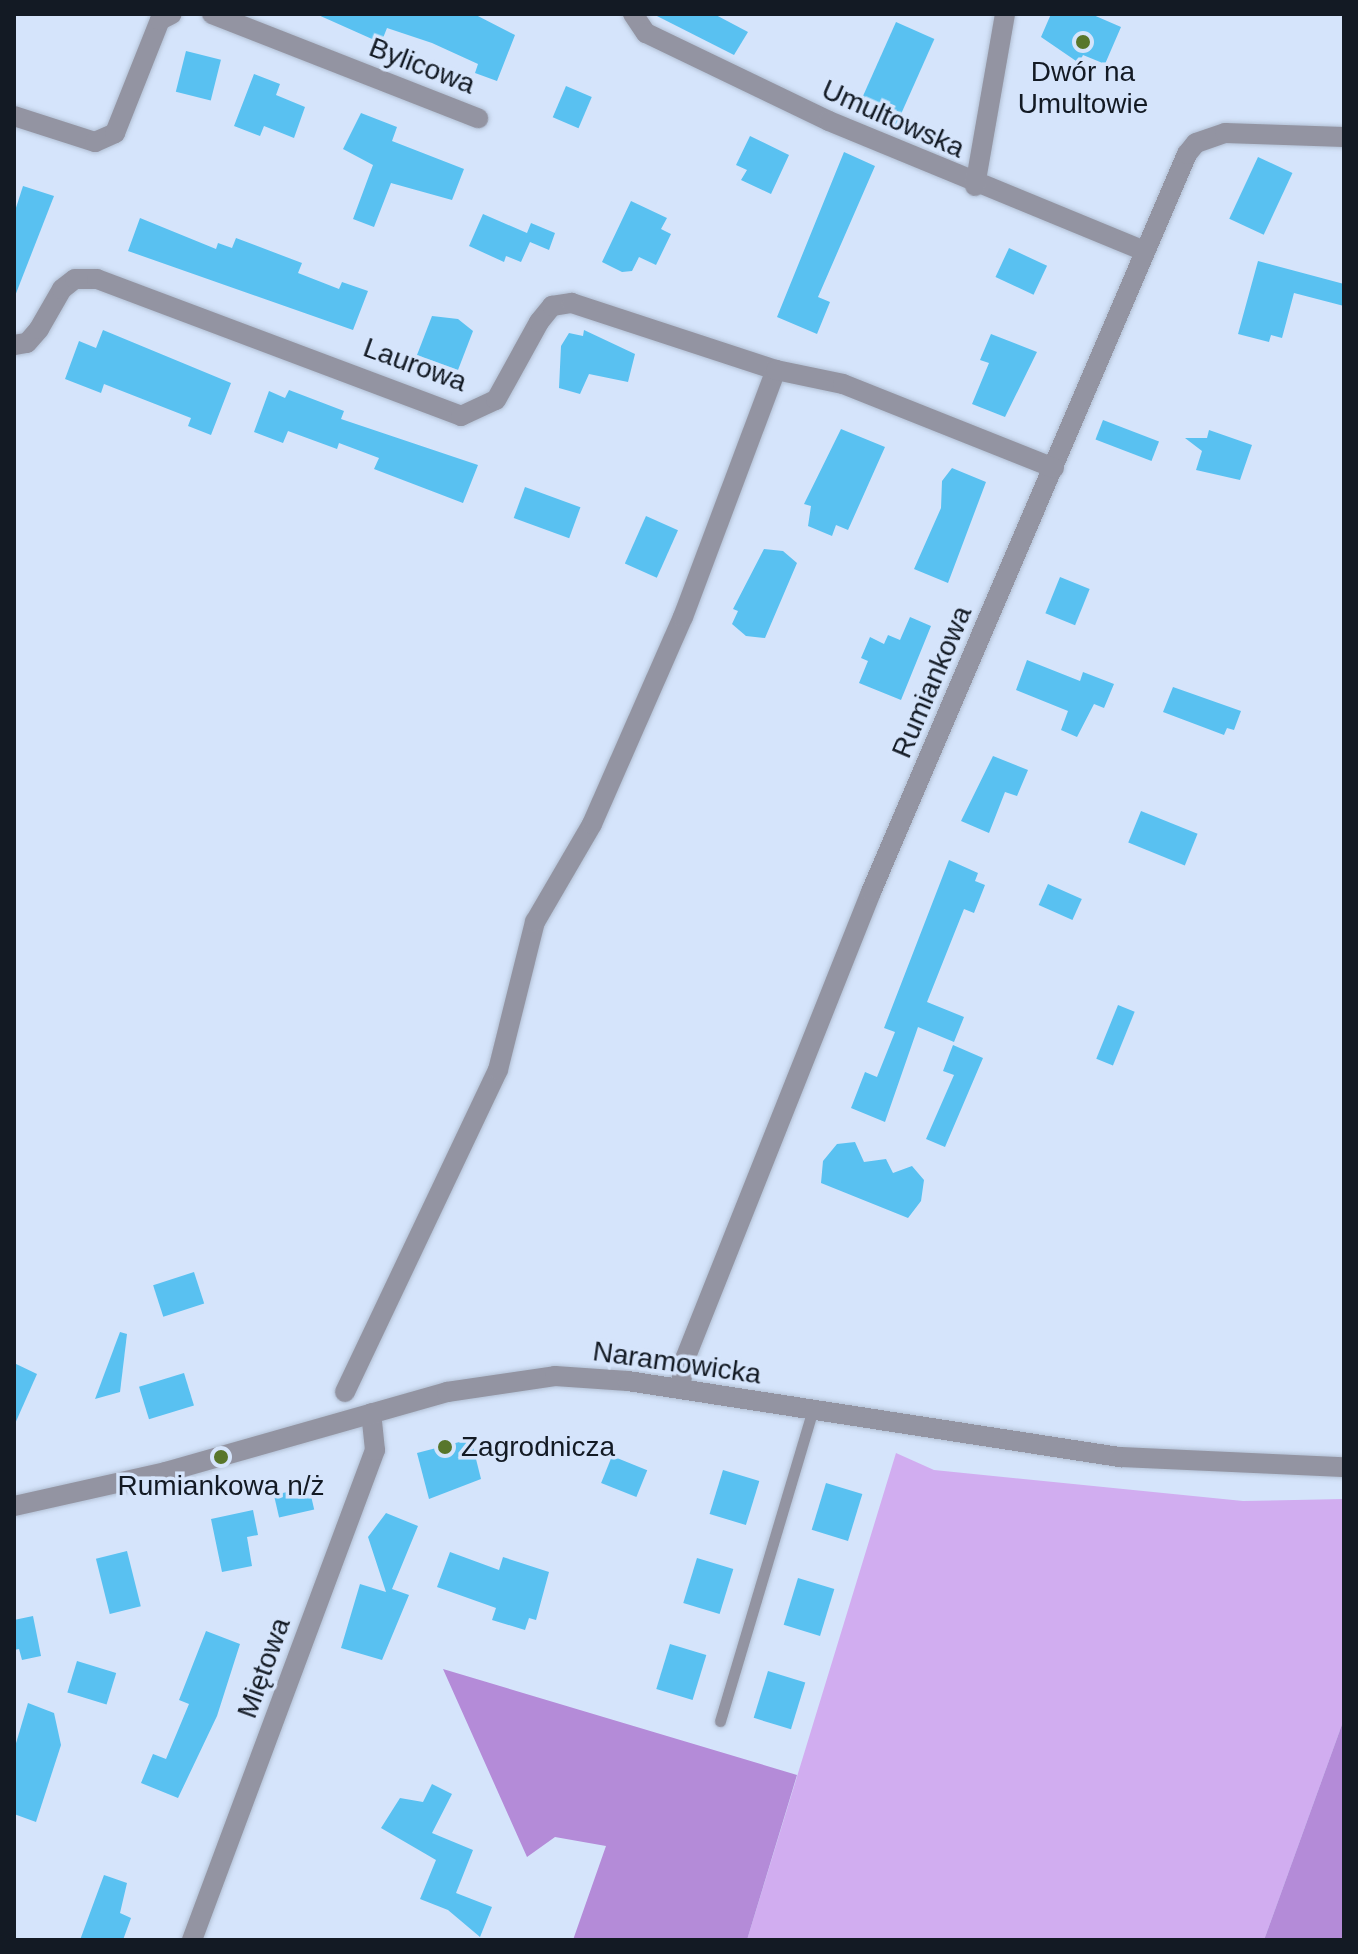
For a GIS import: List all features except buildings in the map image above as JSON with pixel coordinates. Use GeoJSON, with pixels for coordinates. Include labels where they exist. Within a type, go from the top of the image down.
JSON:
{"type":"FeatureCollection","features":[{"type":"Feature","properties":{"kind":"street"},"geometry":{"type":"LineString","coordinates":[[14,116],[95,142],[115,133],[160,20],[172,14]]}},
{"type":"Feature","properties":{"kind":"street","name":"Bylicowa"},"geometry":{"type":"LineString","coordinates":[[212,14],[478,118]]}},
{"type":"Feature","properties":{"kind":"street","name":"Umultowska"},"geometry":{"type":"LineString","coordinates":[[633,14],[646,33],[975,186],[1144,251]]}},
{"type":"Feature","properties":{"kind":"street"},"geometry":{"type":"LineString","coordinates":[[975,186],[1005,14]]}},
{"type":"Feature","properties":{"kind":"street","name":"Rumiankowa"},"geometry":{"type":"LineString","coordinates":[[680,1389],[685,1359],[865,906],[1144,251],[1196,143],[1225,133],[1344,137]]}},
{"type":"Feature","properties":{"kind":"street","name":"Laurowa"},"geometry":{"type":"LineString","coordinates":[[14,345],[27,343],[39,329],[62,289],[75,279],[97,279],[461,416],[496,400],[539,322],[552,306],[572,303],[776,370],[843,384],[1054,468]]}},
{"type":"Feature","properties":{"kind":"street"},"geometry":{"type":"LineString","coordinates":[[345,1392],[498,1070],[535,922],[592,824],[683,617],[776,370]]}},
{"type":"Feature","properties":{"kind":"street","name":"Naramowicka"},"geometry":{"type":"LineString","coordinates":[[14,1506],[166,1472],[371,1413],[534,1377],[602,1378],[1120,1457],[1344,1467]]}},
{"type":"Feature","properties":{"kind":"street","name":"Miętowa"},"geometry":{"type":"LineString","coordinates":[[192,1940],[375,1450],[371,1413]]}},
{"type":"Feature","properties":{"kind":"lane"},"geometry":{"type":"LineString","coordinates":[[720,1721],[812,1412]]}},
{"type":"Feature","properties":{"kind":"shaded area"},"geometry":{"type":"Polygon","coordinates":[[[896,1453],[934,1470],[1243,1501],[1344,1499],[1344,1719],[1264,1940],[747,1940],[896,1453]]]}},
{"type":"Feature","properties":{"kind":"shaded area"},"geometry":{"type":"Polygon","coordinates":[[[443,1669],[797,1775],[747,1940],[573,1940],[606,1846],[555,1837],[527,1857],[443,1669]]]}},
{"type":"Feature","properties":{"kind":"shaded area"},"geometry":{"type":"Polygon","coordinates":[[[1344,1719],[1344,1940],[1264,1940],[1344,1719]]]}},
{"type":"Feature","properties":{"kind":"place","name":"Dwór na Umultowie"},"geometry":{"type":"Point","coordinates":[1083,42]}},
{"type":"Feature","properties":{"kind":"place","name":"Zagrodnicza"},"geometry":{"type":"Point","coordinates":[445,1447]}},
{"type":"Feature","properties":{"kind":"place","name":"Rumiankowa n/ż"},"geometry":{"type":"Point","coordinates":[221,1457]}}]}
